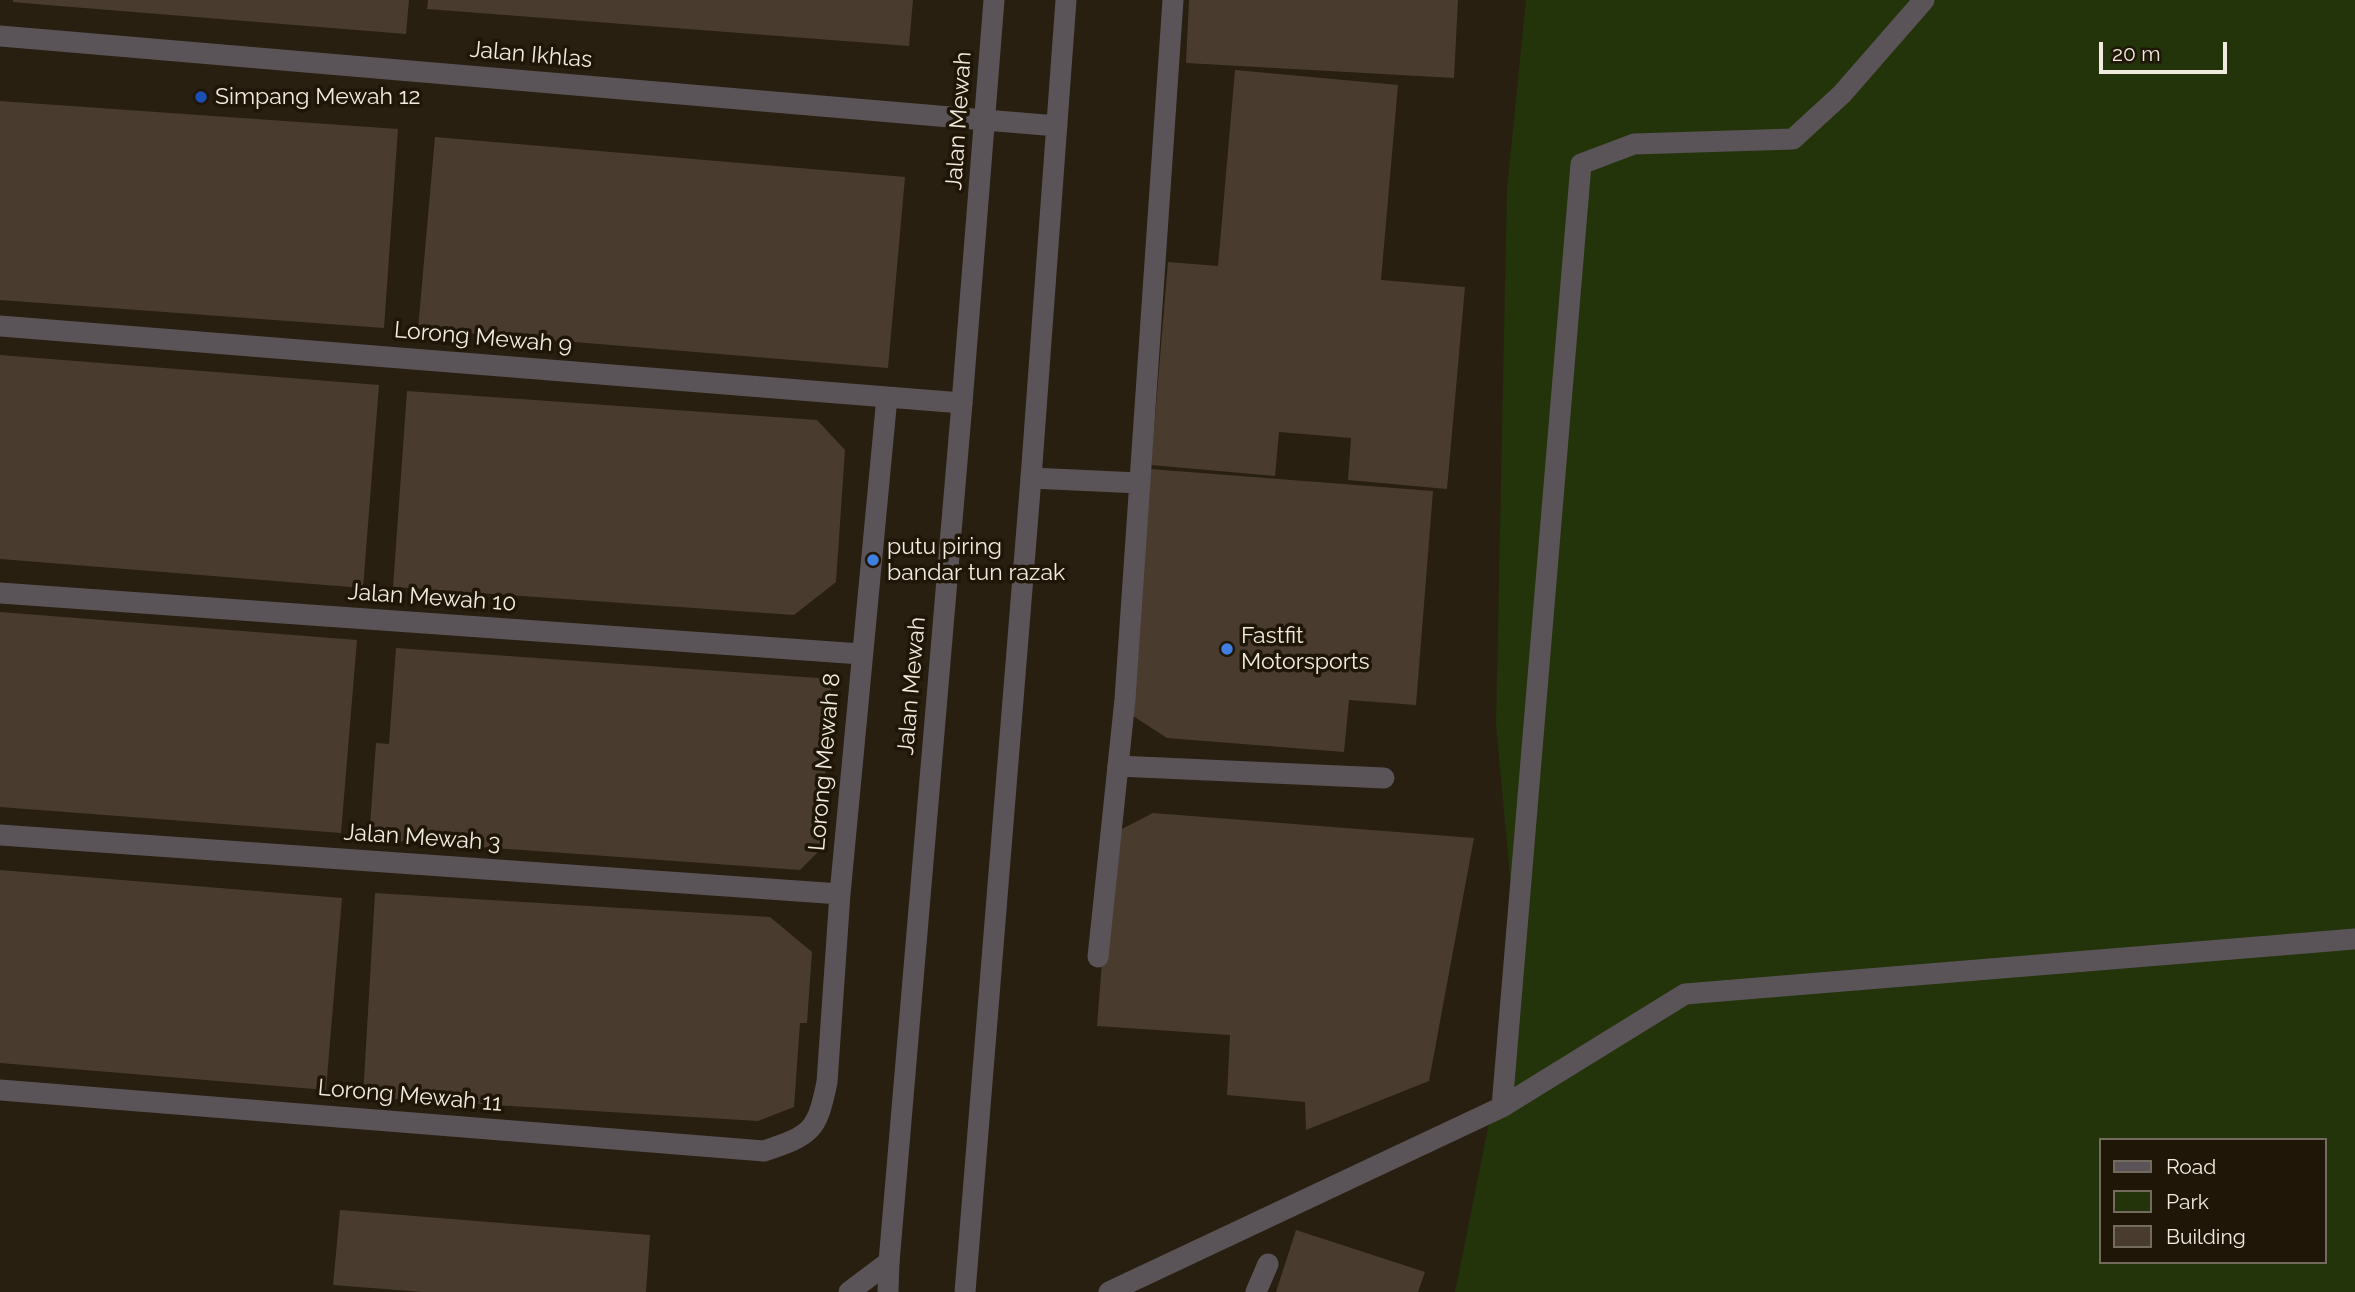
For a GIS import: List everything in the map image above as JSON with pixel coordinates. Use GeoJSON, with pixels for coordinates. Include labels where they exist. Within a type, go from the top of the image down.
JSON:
{"type":"FeatureCollection","features":[{"type":"Feature","properties":{"kind":"street","name":"Jalan Mewah"},"geometry":{"type":"LineString","coordinates":[[888,1292],[994,0]]}},
{"type":"Feature","properties":{"kind":"street"},"geometry":{"type":"LineString","coordinates":[[965,1292],[1031,478],[1066,0]]}},
{"type":"Feature","properties":{"kind":"street"},"geometry":{"type":"LineString","coordinates":[[1098,957],[1125,699],[1173,0]]}},
{"type":"Feature","properties":{"kind":"street"},"geometry":{"type":"LineString","coordinates":[[1502,1107],[1581,164],[1634,144],[1793,139],[1842,94],[1924,0]]}},
{"type":"Feature","properties":{"kind":"street","name":"Jalan Ikhlas"},"geometry":{"type":"LineString","coordinates":[[0,36],[1057,126]]}},
{"type":"Feature","properties":{"kind":"street","name":"Lorong Mewah 9"},"geometry":{"type":"LineString","coordinates":[[0,326],[962,402]]}},
{"type":"Feature","properties":{"kind":"street","name":"Lorong Mewah 8"},"geometry":{"type":"LineString","coordinates":[[812,1129],[822,1106],[827,1082],[839,894],[887,397]]}},
{"type":"Feature","properties":{"kind":"street"},"geometry":{"type":"LineString","coordinates":[[1031,478],[1139,483]]}},
{"type":"Feature","properties":{"kind":"street","name":"Jalan Mewah 10"},"geometry":{"type":"LineString","coordinates":[[0,593],[861,654]]}},
{"type":"Feature","properties":{"kind":"street"},"geometry":{"type":"LineString","coordinates":[[1118,766],[1384,778]]}},
{"type":"Feature","properties":{"kind":"street","name":"Jalan Mewah 3"},"geometry":{"type":"LineString","coordinates":[[0,835],[839,894]]}},
{"type":"Feature","properties":{"kind":"street"},"geometry":{"type":"LineString","coordinates":[[1109,1292],[1502,1107],[1685,994],[2355,939]]}},
{"type":"Feature","properties":{"kind":"street","name":"Lorong Mewah 11"},"geometry":{"type":"LineString","coordinates":[[0,1090],[764,1151],[792,1141],[812,1129]]}},
{"type":"Feature","properties":{"kind":"street"},"geometry":{"type":"LineString","coordinates":[[849,1292],[889,1262]]}},
{"type":"Feature","properties":{"kind":"street"},"geometry":{"type":"LineString","coordinates":[[1256,1292],[1268,1264]]}},
{"type":"Feature","properties":{"kind":"green space"},"geometry":{"type":"Polygon","coordinates":[[[1526,0],[2355,0],[2355,1292],[1455,1292],[1519,973],[1496,725],[1507,188],[1526,0]]]}},
{"type":"Feature","properties":{"kind":"building"},"geometry":{"type":"Polygon","coordinates":[[[13,0],[409,0],[406,34],[13,0]]]}},
{"type":"Feature","properties":{"kind":"building"},"geometry":{"type":"Polygon","coordinates":[[[428,0],[913,0],[909,46],[427,9],[428,0]]]}},
{"type":"Feature","properties":{"kind":"building"},"geometry":{"type":"Polygon","coordinates":[[[1189,0],[1458,0],[1454,78],[1186,63],[1189,0]]]}},
{"type":"Feature","properties":{"kind":"building"},"geometry":{"type":"Polygon","coordinates":[[[1235,70],[1398,85],[1381,280],[1465,287],[1447,489],[1348,480],[1351,438],[1279,432],[1275,476],[1151,465],[1168,262],[1218,266],[1235,70]]]}},
{"type":"Feature","properties":{"kind":"building"},"geometry":{"type":"Polygon","coordinates":[[[0,101],[398,129],[384,328],[0,300],[0,101]]]}},
{"type":"Feature","properties":{"kind":"building"},"geometry":{"type":"Polygon","coordinates":[[[435,137],[905,177],[888,368],[418,329],[435,137]]]}},
{"type":"Feature","properties":{"kind":"building"},"geometry":{"type":"Polygon","coordinates":[[[0,355],[379,385],[363,588],[0,559],[0,355]]]}},
{"type":"Feature","properties":{"kind":"building"},"geometry":{"type":"Polygon","coordinates":[[[407,391],[817,420],[845,450],[836,582],[794,615],[393,587],[407,391]]]}},
{"type":"Feature","properties":{"kind":"building"},"geometry":{"type":"Polygon","coordinates":[[[1150,469],[1433,491],[1416,705],[1349,700],[1344,752],[1167,738],[1130,714],[1150,469]]]}},
{"type":"Feature","properties":{"kind":"building"},"geometry":{"type":"Polygon","coordinates":[[[0,612],[357,640],[341,833],[0,807],[0,612]]]}},
{"type":"Feature","properties":{"kind":"building"},"geometry":{"type":"Polygon","coordinates":[[[396,648],[832,679],[820,850],[800,870],[369,839],[376,743],[389,744],[396,648]]]}},
{"type":"Feature","properties":{"kind":"building"},"geometry":{"type":"Polygon","coordinates":[[[1153,813],[1474,838],[1429,1081],[1306,1130],[1305,1102],[1227,1095],[1230,1035],[1097,1026],[1112,834],[1153,813]]]}},
{"type":"Feature","properties":{"kind":"building"},"geometry":{"type":"Polygon","coordinates":[[[0,870],[342,898],[326,1090],[0,1063],[0,870]]]}},
{"type":"Feature","properties":{"kind":"building"},"geometry":{"type":"Polygon","coordinates":[[[375,893],[770,917],[812,952],[807,1023],[800,1023],[794,1107],[758,1121],[363,1097],[375,893]]]}},
{"type":"Feature","properties":{"kind":"building"},"geometry":{"type":"Polygon","coordinates":[[[340,1210],[650,1235],[646,1292],[423,1292],[333,1285],[340,1210]]]}},
{"type":"Feature","properties":{"kind":"building"},"geometry":{"type":"Polygon","coordinates":[[[1296,1230],[1425,1272],[1418,1292],[1276,1292],[1296,1230]]]}},
{"type":"Feature","properties":{"kind":"place","name":"Simpang Mewah 12"},"geometry":{"type":"Point","coordinates":[201,97]}},
{"type":"Feature","properties":{"kind":"place","name":"putu piring bandar tun razak"},"geometry":{"type":"Point","coordinates":[873,560]}},
{"type":"Feature","properties":{"kind":"place","name":"Fastfit Motorsports"},"geometry":{"type":"Point","coordinates":[1227,649]}}]}
